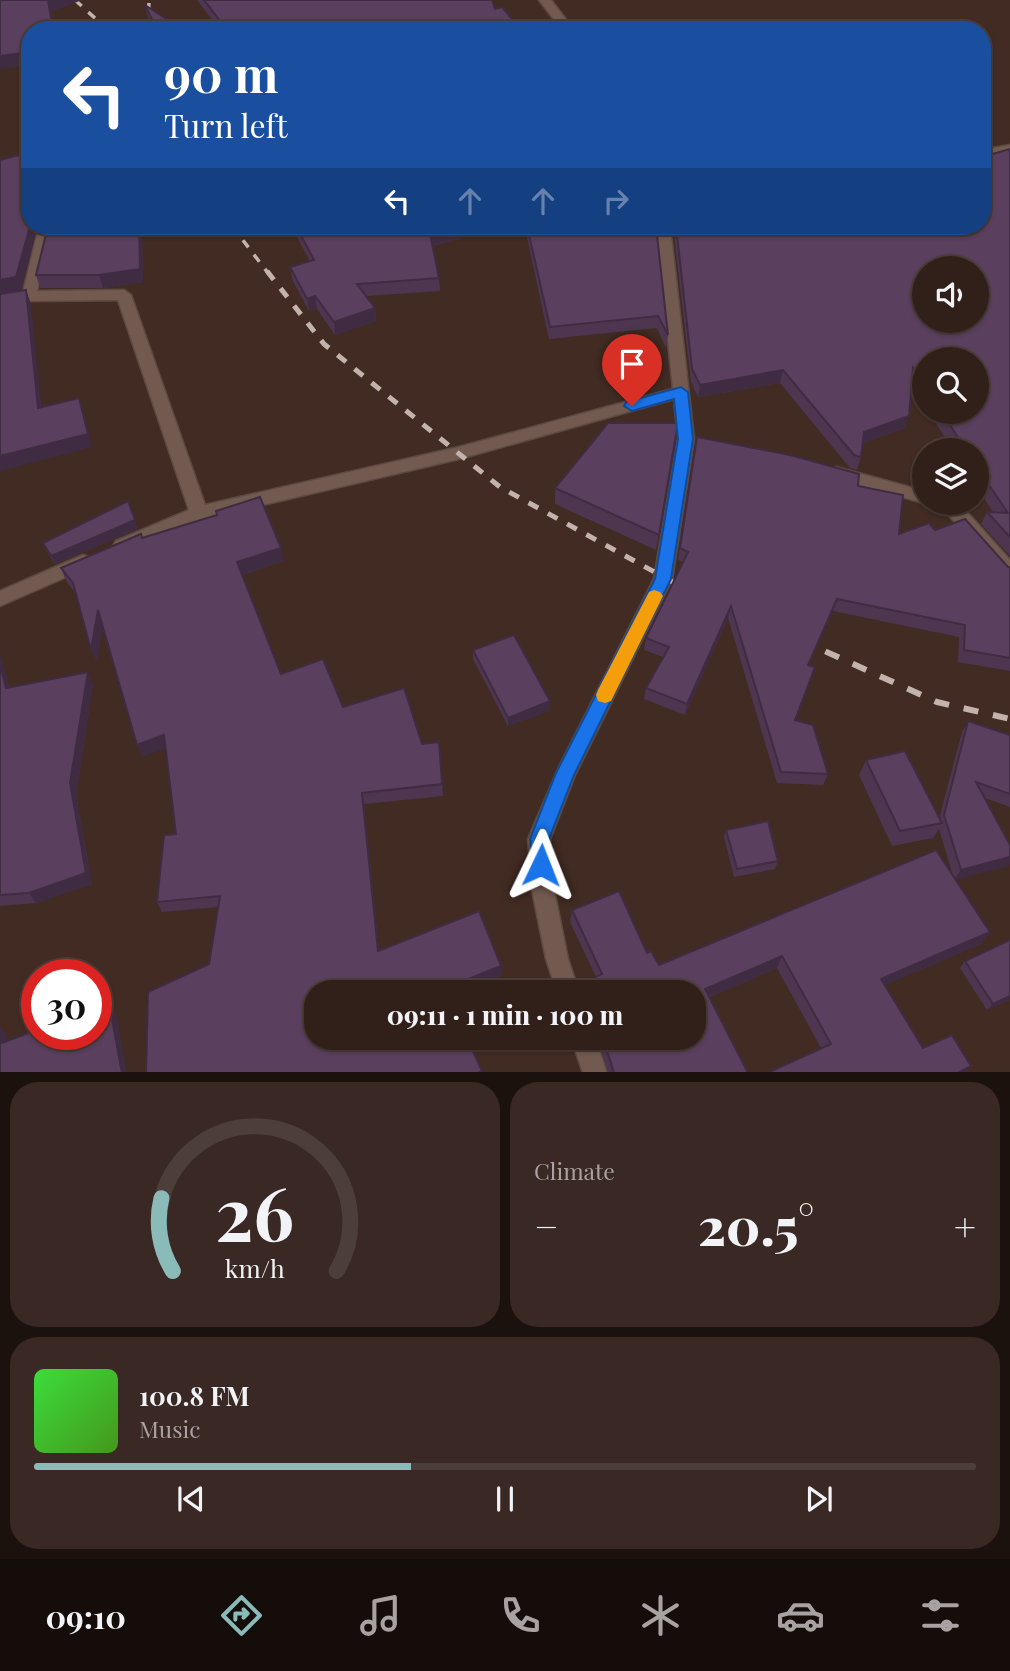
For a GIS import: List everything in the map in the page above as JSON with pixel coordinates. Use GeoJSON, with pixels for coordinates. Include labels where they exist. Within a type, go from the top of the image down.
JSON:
{"type":"FeatureCollection","features":[{"type":"Feature","properties":{"kind":"street"},"geometry":{"type":"LineString","coordinates":[[561,21],[547,3],[563,0]]}},
{"type":"Feature","properties":{"kind":"street"},"geometry":{"type":"LineString","coordinates":[[991,153],[1010,149]]}},
{"type":"Feature","properties":{"kind":"street"},"geometry":{"type":"LineString","coordinates":[[29,296],[44,235]]}},
{"type":"Feature","properties":{"kind":"street"},"geometry":{"type":"LineString","coordinates":[[564,980],[543,890],[539,839],[566,773],[663,579],[692,440],[681,392],[664,235]]}},
{"type":"Feature","properties":{"kind":"street"},"geometry":{"type":"LineString","coordinates":[[0,300],[29,296],[124,295],[199,513]]}},
{"type":"Feature","properties":{"kind":"street"},"geometry":{"type":"LineString","coordinates":[[0,599],[199,513],[459,453],[681,392]]}},
{"type":"Feature","properties":{"kind":"street"},"geometry":{"type":"LineString","coordinates":[[825,470],[912,495]]}},
{"type":"Feature","properties":{"kind":"street"},"geometry":{"type":"LineString","coordinates":[[959,515],[1010,572]]}},
{"type":"Feature","properties":{"kind":"street"},"geometry":{"type":"LineString","coordinates":[[587,1050],[595,1072]]}},
{"type":"Feature","properties":{"kind":"building"},"geometry":{"type":"Polygon","coordinates":[[[0,0],[48,0],[52,21],[21,21],[21,53],[0,56],[0,0]]]}},
{"type":"Feature","properties":{"kind":"building"},"geometry":{"type":"Polygon","coordinates":[[[204,0],[492,0],[495,9],[502,7],[514,21],[220,21],[204,0]]]}},
{"type":"Feature","properties":{"kind":"building"},"geometry":{"type":"Polygon","coordinates":[[[145,5],[169,21],[153,21],[145,5]]]}},
{"type":"Feature","properties":{"kind":"building"},"geometry":{"type":"Polygon","coordinates":[[[1010,149],[1010,537],[989,514],[1008,513],[989,485],[989,438],[958,438],[949,424],[989,424],[989,347],[912,347],[909,416],[864,432],[861,457],[854,455],[783,370],[700,385],[692,369],[677,235],[991,235],[991,154],[1010,149]]]}},
{"type":"Feature","properties":{"kind":"building"},"geometry":{"type":"Polygon","coordinates":[[[21,154],[21,235],[28,235],[16,277],[0,280],[0,160],[21,154]]]}},
{"type":"Feature","properties":{"kind":"building"},"geometry":{"type":"Polygon","coordinates":[[[46,235],[139,235],[140,269],[99,275],[36,275],[46,235]]]}},
{"type":"Feature","properties":{"kind":"building"},"geometry":{"type":"Polygon","coordinates":[[[301,235],[430,235],[439,278],[357,284],[375,308],[334,322],[315,296],[307,299],[290,267],[314,260],[301,235]]]}},
{"type":"Feature","properties":{"kind":"building"},"geometry":{"type":"Polygon","coordinates":[[[529,235],[657,235],[668,335],[658,316],[550,327],[529,235]]]}},
{"type":"Feature","properties":{"kind":"building"},"geometry":{"type":"Polygon","coordinates":[[[26,290],[38,408],[79,398],[88,434],[0,456],[0,294],[26,290]]]}},
{"type":"Feature","properties":{"kind":"building"},"geometry":{"type":"Polygon","coordinates":[[[608,423],[678,423],[659,535],[555,488],[608,423]]]}},
{"type":"Feature","properties":{"kind":"building"},"geometry":{"type":"Polygon","coordinates":[[[697,437],[790,455],[859,474],[858,486],[903,495],[899,534],[929,523],[935,530],[965,519],[1010,567],[1010,658],[964,650],[965,625],[837,599],[808,665],[815,667],[795,720],[813,725],[828,774],[781,772],[731,606],[687,704],[646,688],[669,647],[646,638],[688,552],[680,548],[697,437]]]}},
{"type":"Feature","properties":{"kind":"building"},"geometry":{"type":"Polygon","coordinates":[[[260,497],[281,548],[237,562],[281,674],[323,659],[343,707],[404,688],[422,744],[439,742],[442,784],[362,793],[378,951],[479,911],[501,966],[466,980],[304,980],[304,1050],[472,1050],[482,1071],[480,1072],[146,1072],[148,992],[209,964],[220,896],[157,902],[164,835],[176,834],[164,735],[137,745],[98,610],[91,650],[73,583],[61,568],[141,534],[142,538],[217,515],[216,511],[260,497]]]}},
{"type":"Feature","properties":{"kind":"building"},"geometry":{"type":"Polygon","coordinates":[[[128,501],[135,520],[51,556],[43,543],[128,501]]]}},
{"type":"Feature","properties":{"kind":"building"},"geometry":{"type":"Polygon","coordinates":[[[514,635],[550,701],[508,718],[473,650],[514,635]]]}},
{"type":"Feature","properties":{"kind":"building"},"geometry":{"type":"Polygon","coordinates":[[[0,665],[6,688],[88,672],[70,783],[86,873],[29,893],[0,895],[0,665]]]}},
{"type":"Feature","properties":{"kind":"building"},"geometry":{"type":"Polygon","coordinates":[[[968,721],[1010,735],[1010,794],[976,782],[1010,845],[1010,857],[961,870],[944,815],[968,721]]]}},
{"type":"Feature","properties":{"kind":"building"},"geometry":{"type":"Polygon","coordinates":[[[905,751],[942,823],[900,831],[866,760],[905,751]]]}},
{"type":"Feature","properties":{"kind":"building"},"geometry":{"type":"Polygon","coordinates":[[[768,821],[778,861],[737,869],[726,830],[768,821]]]}},
{"type":"Feature","properties":{"kind":"building"},"geometry":{"type":"Polygon","coordinates":[[[936,850],[990,932],[881,979],[923,1048],[952,1035],[971,1066],[960,1072],[769,1072],[831,1044],[782,956],[706,989],[706,980],[590,980],[602,974],[572,910],[619,891],[647,953],[651,951],[659,965],[936,850]]]}},
{"type":"Feature","properties":{"kind":"building"},"geometry":{"type":"Polygon","coordinates":[[[1010,940],[1010,996],[993,1004],[965,961],[1010,940]]]}},
{"type":"Feature","properties":{"kind":"building"},"geometry":{"type":"Polygon","coordinates":[[[706,991],[747,1072],[614,1072],[607,1050],[706,1050],[706,991]]]}},
{"type":"Feature","properties":{"kind":"building"},"geometry":{"type":"Polygon","coordinates":[[[112,1019],[122,1072],[0,1072],[0,1034],[2,1043],[21,1036],[21,1050],[112,1050],[112,1019]]]}},
{"type":"Feature","properties":{"kind":"railway"},"geometry":{"type":"LineString","coordinates":[[75,0],[98,21]]}},
{"type":"Feature","properties":{"kind":"railway"},"geometry":{"type":"LineString","coordinates":[[148,21],[149,0]]}},
{"type":"Feature","properties":{"kind":"railway"},"geometry":{"type":"LineString","coordinates":[[239,235],[268,273]]}},
{"type":"Feature","properties":{"kind":"railway"},"geometry":{"type":"LineString","coordinates":[[267,271],[324,344],[500,487],[689,591]]}},
{"type":"Feature","properties":{"kind":"railway"},"geometry":{"type":"LineString","coordinates":[[798,639],[937,702],[1010,719]]}},
{"type":"Feature","properties":{"kind":"slow traffic"},"geometry":{"type":"LineString","coordinates":[[605,695],[654,596]]}},
{"type":"Feature","properties":{"kind":"route"},"geometry":{"type":"LineString","coordinates":[[541,865],[539,839],[566,773],[663,579],[686,439],[681,392],[632,406]]}}]}
